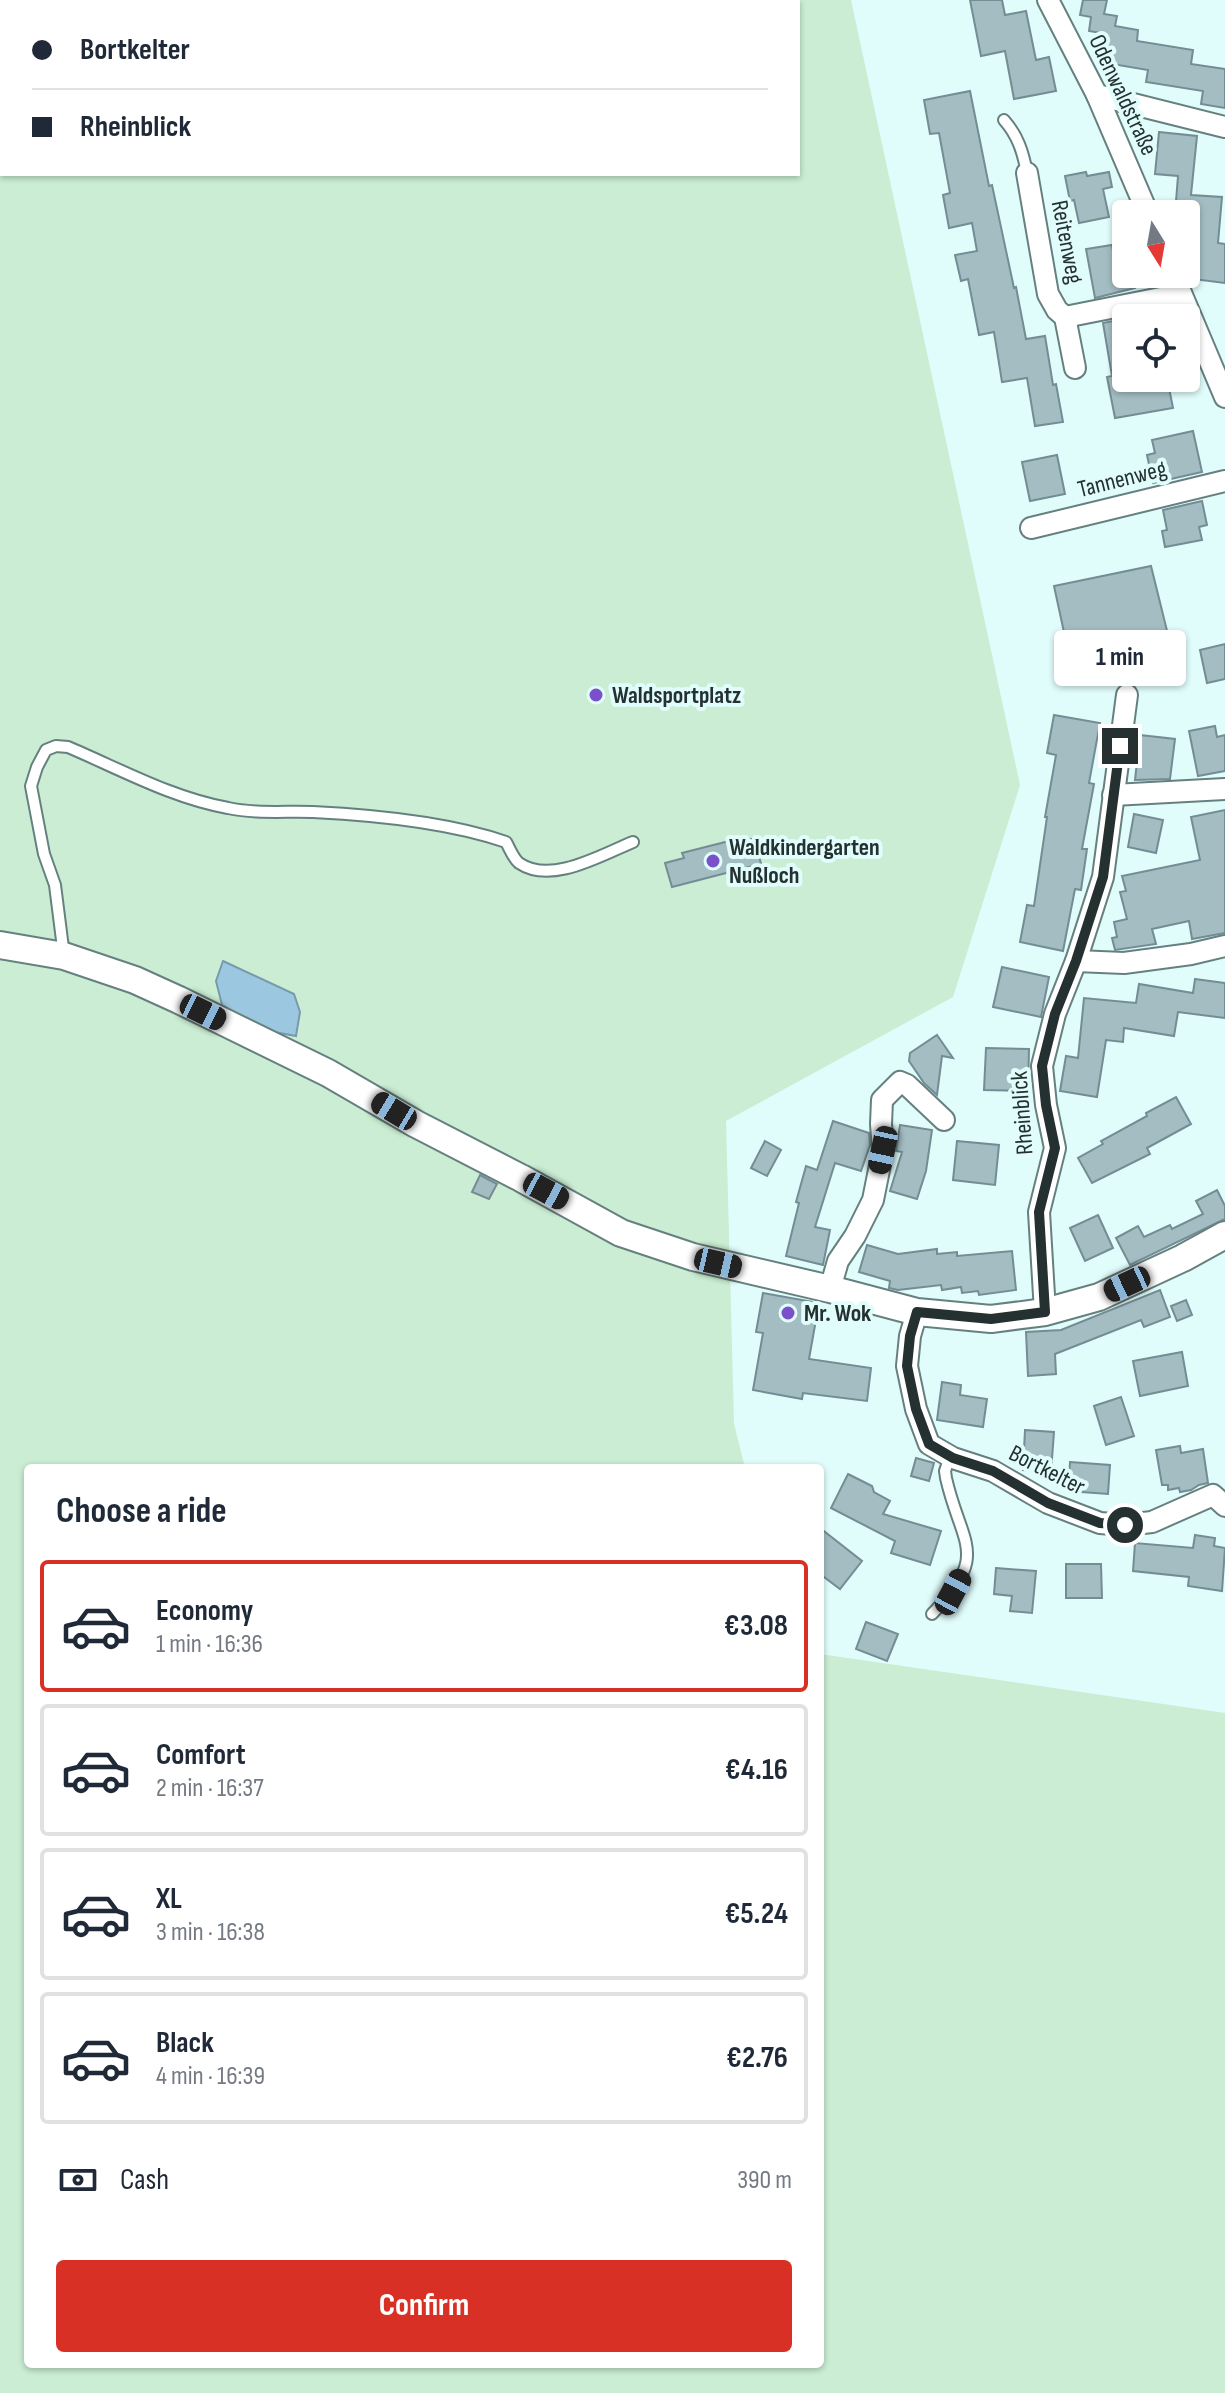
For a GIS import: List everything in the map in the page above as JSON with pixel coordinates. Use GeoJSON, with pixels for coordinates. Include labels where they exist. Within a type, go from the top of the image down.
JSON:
{"type":"FeatureCollection","features":[{"type":"Feature","properties":{"kind":"street","name":"Odenwaldstraße"},"geometry":{"type":"LineString","coordinates":[[1048,0],[1097,95],[1142,200]]}},
{"type":"Feature","properties":{"kind":"street"},"geometry":{"type":"LineString","coordinates":[[1097,95],[1225,127]]}},
{"type":"Feature","properties":{"kind":"street","name":"Reitenweg"},"geometry":{"type":"LineString","coordinates":[[1027,173],[1048,294],[1065,317],[1075,368]]}},
{"type":"Feature","properties":{"kind":"street"},"geometry":{"type":"LineString","coordinates":[[1179,288],[1225,397]]}},
{"type":"Feature","properties":{"kind":"street","name":"Reitenweg"},"geometry":{"type":"LineString","coordinates":[[1065,317],[1181,294]]}},
{"type":"Feature","properties":{"kind":"street","name":"Tannenweg"},"geometry":{"type":"LineString","coordinates":[[1031,528],[1225,481]]}},
{"type":"Feature","properties":{"kind":"street","name":"Rheinblick"},"geometry":{"type":"LineString","coordinates":[[1045,1312],[1039,1212],[1055,1148],[1042,1066],[1055,1014],[1103,877],[1127,695]]}},
{"type":"Feature","properties":{"kind":"street"},"geometry":{"type":"LineString","coordinates":[[1113,795],[1225,789]]}},
{"type":"Feature","properties":{"kind":"street"},"geometry":{"type":"LineString","coordinates":[[0,945],[64,956],[135,980],[179,1000],[328,1073],[416,1124],[621,1233],[693,1257],[917,1312],[991,1319],[1045,1312],[1099,1297],[1225,1235]]}},
{"type":"Feature","properties":{"kind":"street"},"geometry":{"type":"LineString","coordinates":[[1076,961],[1124,963],[1225,946]]}},
{"type":"Feature","properties":{"kind":"street"},"geometry":{"type":"LineString","coordinates":[[830,1289],[838,1261],[873,1200],[883,1150],[882,1100],[900,1082],[944,1120]]}},
{"type":"Feature","properties":{"kind":"street","name":"Bortkelter"},"geometry":{"type":"LineString","coordinates":[[917,1312],[910,1336],[907,1366],[916,1409],[929,1444],[950,1456],[993,1471],[1048,1503],[1100,1523],[1125,1525],[1152,1522],[1213,1495],[1225,1506]]}},
{"type":"Feature","properties":{"kind":"lane"},"geometry":{"type":"LineString","coordinates":[[1004,120],[1023,149],[1027,173]]}},
{"type":"Feature","properties":{"kind":"lane"},"geometry":{"type":"LineString","coordinates":[[64,956],[55,885],[44,854],[31,786],[46,750],[56,746],[68,747],[172,792],[228,808],[263,813],[351,814],[474,831],[506,842],[517,861],[534,870],[560,871],[633,842]]}},
{"type":"Feature","properties":{"kind":"lane"},"geometry":{"type":"LineString","coordinates":[[932,1614],[953,1592],[967,1567],[968,1548],[946,1478],[950,1456]]}},
{"type":"Feature","properties":{"kind":"green space"},"geometry":{"type":"Polygon","coordinates":[[[800,0],[851,0],[1020,785],[953,997],[726,1121],[734,1424],[744,1464],[24,1464],[24,2368],[824,2368],[824,1655],[1225,1713],[1225,2393],[0,2393],[0,176],[800,176],[800,0]]]}},
{"type":"Feature","properties":{"kind":"water"},"geometry":{"type":"Polygon","coordinates":[[[223,961],[294,994],[300,1012],[296,1036],[258,1029],[222,1005],[216,981],[223,961]]]}},
{"type":"Feature","properties":{"kind":"building"},"geometry":{"type":"Polygon","coordinates":[[[970,0],[1002,0],[1005,15],[1026,11],[1036,60],[1049,57],[1056,91],[1014,99],[1005,51],[981,56],[970,0]]]}},
{"type":"Feature","properties":{"kind":"building"},"geometry":{"type":"Polygon","coordinates":[[[1083,0],[1107,0],[1104,14],[1117,16],[1115,26],[1138,30],[1137,41],[1193,50],[1191,64],[1225,69],[1225,108],[1201,104],[1203,91],[1146,82],[1148,70],[1106,63],[1108,51],[1098,49],[1101,33],[1089,31],[1091,17],[1080,15],[1083,0]]]}},
{"type":"Feature","properties":{"kind":"building"},"geometry":{"type":"Polygon","coordinates":[[[970,91],[1026,339],[1045,336],[1063,422],[1035,426],[1027,378],[1002,382],[994,332],[979,335],[968,279],[961,281],[955,255],[977,251],[972,223],[949,228],[943,195],[950,193],[939,133],[930,134],[924,100],[970,91]]]}},
{"type":"Feature","properties":{"kind":"building"},"geometry":{"type":"Polygon","coordinates":[[[1159,132],[1197,136],[1191,195],[1222,197],[1218,243],[1225,244],[1225,283],[1200,280],[1200,200],[1176,200],[1178,176],[1155,174],[1159,132]]]}},
{"type":"Feature","properties":{"kind":"building"},"geometry":{"type":"Polygon","coordinates":[[[1086,172],[1087,176],[1109,172],[1112,187],[1103,189],[1109,217],[1079,223],[1065,176],[1086,172]]]}},
{"type":"Feature","properties":{"kind":"building"},"geometry":{"type":"Polygon","coordinates":[[[1112,245],[1112,288],[1135,288],[1095,298],[1086,249],[1112,245]]]}},
{"type":"Feature","properties":{"kind":"building"},"geometry":{"type":"Polygon","coordinates":[[[1112,321],[1112,376],[1103,323],[1112,321]]]}},
{"type":"Feature","properties":{"kind":"building"},"geometry":{"type":"Polygon","coordinates":[[[1112,376],[1112,392],[1170,392],[1173,408],[1115,418],[1107,377],[1112,376]]]}},
{"type":"Feature","properties":{"kind":"building"},"geometry":{"type":"Polygon","coordinates":[[[1193,431],[1202,472],[1153,483],[1147,455],[1155,453],[1152,440],[1193,431]]]}},
{"type":"Feature","properties":{"kind":"building"},"geometry":{"type":"Polygon","coordinates":[[[1057,455],[1065,494],[1030,501],[1022,462],[1057,455]]]}},
{"type":"Feature","properties":{"kind":"building"},"geometry":{"type":"Polygon","coordinates":[[[1202,501],[1207,525],[1199,527],[1202,540],[1165,547],[1162,531],[1167,530],[1163,510],[1202,501]]]}},
{"type":"Feature","properties":{"kind":"building"},"geometry":{"type":"Polygon","coordinates":[[[1151,566],[1175,663],[1135,672],[1133,661],[1073,674],[1054,586],[1151,566]]]}},
{"type":"Feature","properties":{"kind":"building"},"geometry":{"type":"Polygon","coordinates":[[[1225,644],[1225,679],[1207,683],[1200,650],[1225,644]]]}},
{"type":"Feature","properties":{"kind":"building"},"geometry":{"type":"Polygon","coordinates":[[[1054,715],[1100,723],[1089,783],[1094,784],[1082,849],[1087,849],[1081,890],[1075,889],[1063,951],[1020,942],[1027,905],[1034,906],[1056,755],[1047,753],[1054,715]]]}},
{"type":"Feature","properties":{"kind":"building"},"geometry":{"type":"Polygon","coordinates":[[[1215,726],[1217,737],[1225,735],[1225,771],[1198,776],[1189,731],[1215,726]]]}},
{"type":"Feature","properties":{"kind":"building"},"geometry":{"type":"Polygon","coordinates":[[[1140,735],[1175,739],[1170,779],[1135,780],[1140,735]]]}},
{"type":"Feature","properties":{"kind":"building"},"geometry":{"type":"Polygon","coordinates":[[[1225,810],[1225,933],[1192,939],[1189,921],[1152,929],[1156,944],[1115,950],[1112,938],[1117,937],[1114,922],[1127,919],[1120,892],[1126,891],[1122,876],[1200,860],[1191,817],[1225,810]]]}},
{"type":"Feature","properties":{"kind":"building"},"geometry":{"type":"Polygon","coordinates":[[[1134,814],[1163,820],[1156,853],[1128,847],[1134,814]]]}},
{"type":"Feature","properties":{"kind":"building"},"geometry":{"type":"Polygon","coordinates":[[[755,838],[761,864],[672,887],[665,863],[684,858],[682,853],[737,839],[738,843],[755,838]]]}},
{"type":"Feature","properties":{"kind":"building"},"geometry":{"type":"Polygon","coordinates":[[[1002,967],[1049,977],[1041,1017],[993,1007],[1002,967]]]}},
{"type":"Feature","properties":{"kind":"building"},"geometry":{"type":"Polygon","coordinates":[[[1195,979],[1225,983],[1225,1018],[1178,1012],[1174,1036],[1124,1028],[1123,1042],[1106,1040],[1097,1097],[1060,1091],[1066,1056],[1078,1058],[1084,998],[1136,1003],[1139,984],[1193,993],[1195,979]]]}},
{"type":"Feature","properties":{"kind":"building"},"geometry":{"type":"Polygon","coordinates":[[[937,1035],[953,1058],[942,1056],[937,1095],[924,1083],[909,1061],[910,1053],[937,1035]]]}},
{"type":"Feature","properties":{"kind":"building"},"geometry":{"type":"Polygon","coordinates":[[[986,1048],[1029,1049],[1028,1091],[984,1090],[986,1048]]]}},
{"type":"Feature","properties":{"kind":"building"},"geometry":{"type":"Polygon","coordinates":[[[1176,1097],[1191,1124],[1147,1148],[1150,1154],[1092,1183],[1078,1158],[1176,1097]]]}},
{"type":"Feature","properties":{"kind":"building"},"geometry":{"type":"Polygon","coordinates":[[[833,1121],[869,1133],[870,1145],[861,1171],[835,1163],[815,1227],[830,1230],[823,1265],[786,1256],[806,1166],[817,1170],[833,1121]]]}},
{"type":"Feature","properties":{"kind":"building"},"geometry":{"type":"Polygon","coordinates":[[[900,1125],[932,1130],[926,1171],[917,1199],[890,1191],[902,1152],[896,1151],[900,1125]]]}},
{"type":"Feature","properties":{"kind":"building"},"geometry":{"type":"Polygon","coordinates":[[[765,1141],[781,1150],[767,1176],[751,1168],[765,1141]]]}},
{"type":"Feature","properties":{"kind":"building"},"geometry":{"type":"Polygon","coordinates":[[[957,1141],[999,1145],[995,1185],[953,1180],[957,1141]]]}},
{"type":"Feature","properties":{"kind":"building"},"geometry":{"type":"Polygon","coordinates":[[[480,1175],[497,1184],[489,1199],[472,1192],[480,1175]]]}},
{"type":"Feature","properties":{"kind":"building"},"geometry":{"type":"Polygon","coordinates":[[[1217,1190],[1225,1206],[1225,1219],[1130,1265],[1116,1238],[1138,1226],[1144,1237],[1170,1225],[1172,1229],[1203,1214],[1196,1201],[1217,1190]]]}},
{"type":"Feature","properties":{"kind":"building"},"geometry":{"type":"Polygon","coordinates":[[[1098,1215],[1113,1248],[1085,1261],[1070,1228],[1098,1215]]]}},
{"type":"Feature","properties":{"kind":"building"},"geometry":{"type":"Polygon","coordinates":[[[867,1245],[898,1254],[937,1249],[937,1254],[957,1252],[957,1256],[1012,1251],[1016,1290],[979,1295],[978,1291],[962,1293],[961,1287],[942,1290],[941,1285],[898,1290],[889,1288],[890,1281],[859,1272],[867,1245]]]}},
{"type":"Feature","properties":{"kind":"building"},"geometry":{"type":"Polygon","coordinates":[[[1160,1290],[1170,1317],[1144,1327],[1141,1320],[1055,1354],[1056,1374],[1028,1376],[1026,1332],[1061,1330],[1160,1290]]]}},
{"type":"Feature","properties":{"kind":"building"},"geometry":{"type":"Polygon","coordinates":[[[763,1293],[819,1303],[809,1359],[871,1368],[867,1401],[803,1393],[802,1399],[753,1390],[763,1333],[756,1332],[763,1293]]]}},
{"type":"Feature","properties":{"kind":"building"},"geometry":{"type":"Polygon","coordinates":[[[1186,1300],[1192,1315],[1177,1321],[1171,1306],[1186,1300]]]}},
{"type":"Feature","properties":{"kind":"building"},"geometry":{"type":"Polygon","coordinates":[[[1182,1352],[1188,1386],[1140,1396],[1133,1361],[1182,1352]]]}},
{"type":"Feature","properties":{"kind":"building"},"geometry":{"type":"Polygon","coordinates":[[[942,1382],[961,1385],[960,1395],[987,1399],[983,1427],[937,1420],[942,1382]]]}},
{"type":"Feature","properties":{"kind":"building"},"geometry":{"type":"Polygon","coordinates":[[[1121,1397],[1134,1436],[1106,1445],[1094,1406],[1121,1397]]]}},
{"type":"Feature","properties":{"kind":"building"},"geometry":{"type":"Polygon","coordinates":[[[1025,1430],[1054,1432],[1051,1472],[1023,1470],[1025,1430]]]}},
{"type":"Feature","properties":{"kind":"building"},"geometry":{"type":"Polygon","coordinates":[[[1180,1446],[1181,1453],[1203,1449],[1208,1483],[1180,1492],[1179,1488],[1168,1490],[1168,1485],[1162,1485],[1156,1450],[1180,1446]]]}},
{"type":"Feature","properties":{"kind":"building"},"geometry":{"type":"Polygon","coordinates":[[[916,1458],[934,1463],[929,1481],[911,1476],[916,1458]]]}},
{"type":"Feature","properties":{"kind":"building"},"geometry":{"type":"Polygon","coordinates":[[[1070,1462],[1110,1465],[1108,1494],[1068,1491],[1070,1462]]]}},
{"type":"Feature","properties":{"kind":"building"},"geometry":{"type":"Polygon","coordinates":[[[848,1474],[872,1486],[874,1492],[890,1501],[883,1514],[941,1531],[930,1565],[891,1553],[895,1541],[831,1508],[848,1474]]]}},
{"type":"Feature","properties":{"kind":"building"},"geometry":{"type":"Polygon","coordinates":[[[824,1531],[862,1561],[840,1589],[824,1577],[824,1531]]]}},
{"type":"Feature","properties":{"kind":"building"},"geometry":{"type":"Polygon","coordinates":[[[1195,1535],[1215,1538],[1214,1546],[1225,1548],[1222,1591],[1188,1586],[1189,1577],[1133,1571],[1135,1543],[1193,1548],[1195,1535]]]}},
{"type":"Feature","properties":{"kind":"building"},"geometry":{"type":"Polygon","coordinates":[[[1066,1564],[1101,1564],[1102,1598],[1066,1598],[1066,1564]]]}},
{"type":"Feature","properties":{"kind":"building"},"geometry":{"type":"Polygon","coordinates":[[[996,1568],[1036,1571],[1032,1613],[1010,1611],[1012,1596],[994,1594],[996,1568]]]}},
{"type":"Feature","properties":{"kind":"building"},"geometry":{"type":"Polygon","coordinates":[[[866,1622],[898,1634],[887,1661],[856,1649],[866,1622]]]}},
{"type":"Feature","properties":{"kind":"place","name":"Waldsportplatz"},"geometry":{"type":"Point","coordinates":[596,695]}},
{"type":"Feature","properties":{"kind":"place","name":"Waldkindergarten Nußloch"},"geometry":{"type":"Point","coordinates":[713,861]}},
{"type":"Feature","properties":{"kind":"place","name":"Mr. Wok"},"geometry":{"type":"Point","coordinates":[788,1313]}},
{"type":"Feature","properties":{"kind":"route"},"geometry":{"type":"LineString","coordinates":[[1120,746],[1103,877],[1055,1014],[1042,1066],[1055,1148],[1039,1212],[1045,1312],[991,1319],[917,1312],[910,1336],[907,1366],[916,1409],[929,1444],[953,1458],[993,1471],[1048,1503],[1100,1523],[1125,1525]]}}]}
